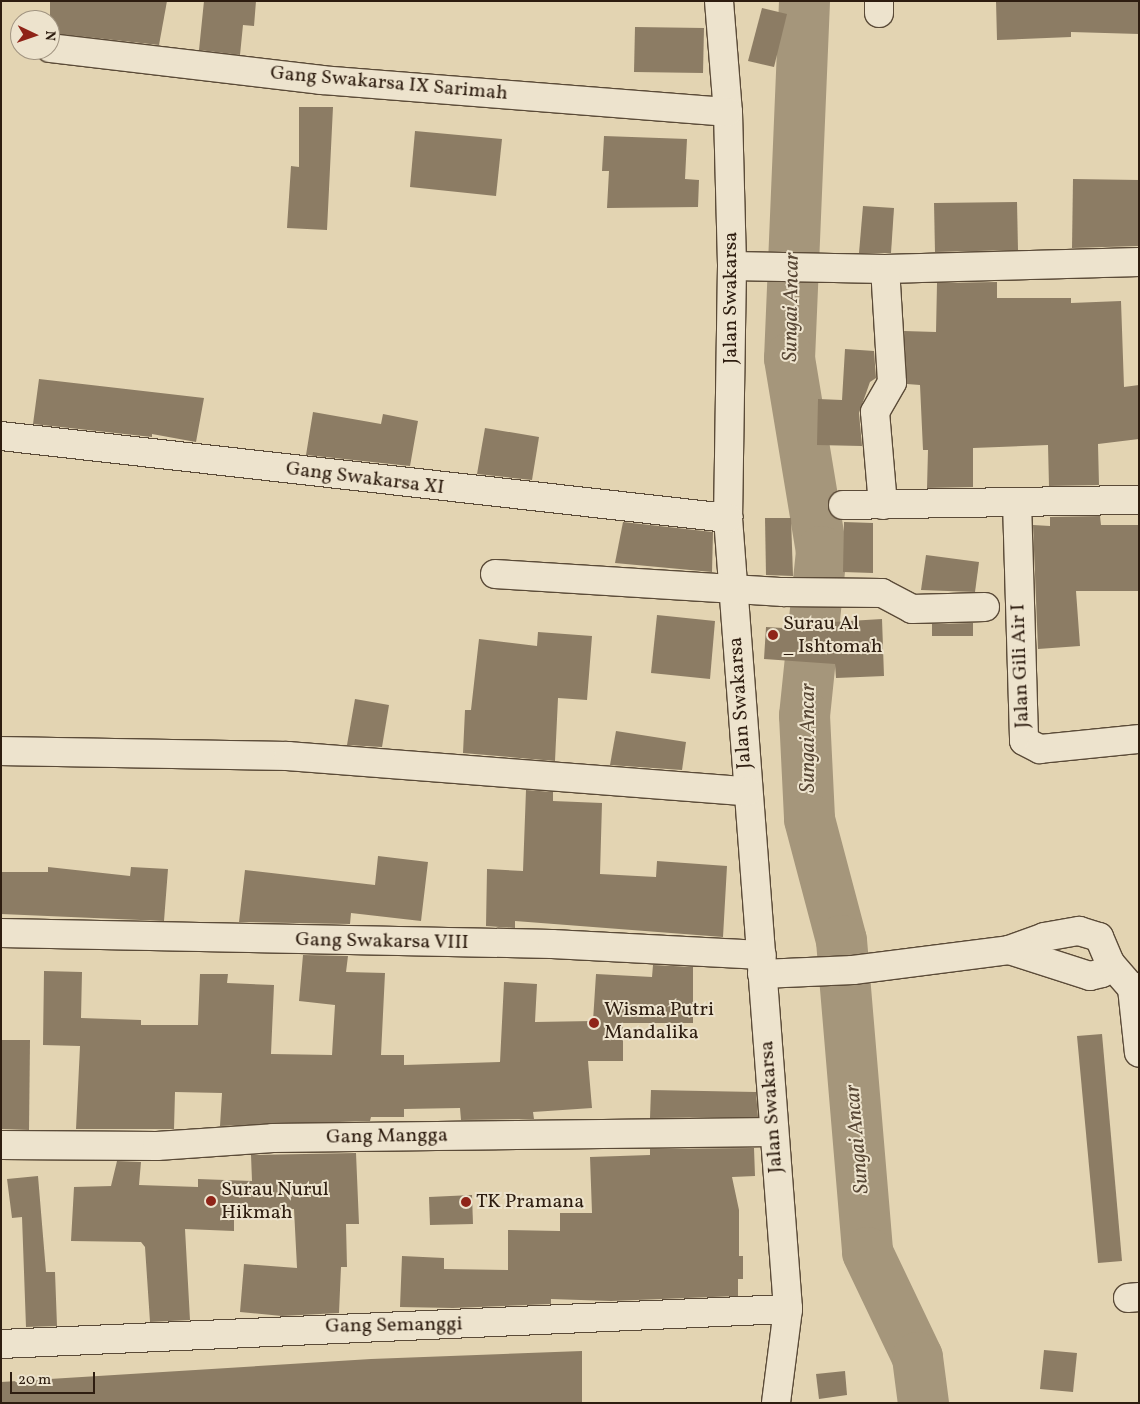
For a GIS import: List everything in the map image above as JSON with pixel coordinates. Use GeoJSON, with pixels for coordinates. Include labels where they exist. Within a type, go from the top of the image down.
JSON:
{"type":"FeatureCollection","features":[{"type":"Feature","properties":{"kind":"street","name":"Jalan Swakarsa"},"geometry":{"type":"LineString","coordinates":[[720,1],[739,266],[728,518],[748,791],[771,968],[774,1132],[788,1309],[776,1403]]}},
{"type":"Feature","properties":{"kind":"street","name":"Gang Swakarsa IX Sarimah"},"geometry":{"type":"LineString","coordinates":[[60,49],[321,80],[728,112]]}},
{"type":"Feature","properties":{"kind":"street"},"geometry":{"type":"LineString","coordinates":[[739,266],[885,269],[1139,262]]}},
{"type":"Feature","properties":{"kind":"street"},"geometry":{"type":"LineString","coordinates":[[883,505],[875,412],[892,382],[885,269]]}},
{"type":"Feature","properties":{"kind":"street","name":"Gang Swakarsa XI"},"geometry":{"type":"LineString","coordinates":[[1,436],[728,518]]}},
{"type":"Feature","properties":{"kind":"street"},"geometry":{"type":"LineString","coordinates":[[843,505],[1139,500]]}},
{"type":"Feature","properties":{"kind":"street","name":"Jalan Gili Air I"},"geometry":{"type":"LineString","coordinates":[[1017,502],[1024,741],[1040,749],[1139,739]]}},
{"type":"Feature","properties":{"kind":"street"},"geometry":{"type":"LineString","coordinates":[[495,574],[783,592],[825,591],[888,594],[912,610],[985,607]]}},
{"type":"Feature","properties":{"kind":"street"},"geometry":{"type":"LineString","coordinates":[[1,751],[288,756],[748,791]]}},
{"type":"Feature","properties":{"kind":"street"},"geometry":{"type":"LineString","coordinates":[[1009,950],[1044,937],[1079,931],[1094,933],[1105,946],[1110,963],[1136,988],[1139,1053]]}},
{"type":"Feature","properties":{"kind":"street","name":"Gang Swakarsa VIII"},"geometry":{"type":"LineString","coordinates":[[1,933],[552,944],[771,968],[853,970],[1009,950]]}},
{"type":"Feature","properties":{"kind":"street"},"geometry":{"type":"LineString","coordinates":[[1009,950],[1090,976],[1102,973],[1110,963]]}},
{"type":"Feature","properties":{"kind":"street","name":"Gang Mangga"},"geometry":{"type":"LineString","coordinates":[[1,1145],[157,1146],[273,1138],[774,1132]]}},
{"type":"Feature","properties":{"kind":"street","name":"Gang Semanggi"},"geometry":{"type":"LineString","coordinates":[[1,1344],[788,1309]]}},
{"type":"Feature","properties":{"kind":"building"},"geometry":{"type":"Polygon","coordinates":[[[50,1],[167,1],[159,45],[60,34],[60,10],[50,10],[50,1]]]}},
{"type":"Feature","properties":{"kind":"building"},"geometry":{"type":"Polygon","coordinates":[[[204,1],[256,1],[254,26],[243,25],[240,55],[199,50],[204,1]]]}},
{"type":"Feature","properties":{"kind":"building"},"geometry":{"type":"Polygon","coordinates":[[[996,1],[1139,1],[1139,34],[1071,32],[1071,37],[997,40],[996,1]]]}},
{"type":"Feature","properties":{"kind":"building"},"geometry":{"type":"Polygon","coordinates":[[[762,8],[787,14],[774,67],[748,61],[762,8]]]}},
{"type":"Feature","properties":{"kind":"building"},"geometry":{"type":"Polygon","coordinates":[[[635,27],[704,28],[703,73],[634,72],[635,27]]]}},
{"type":"Feature","properties":{"kind":"building"},"geometry":{"type":"Polygon","coordinates":[[[299,107],[333,107],[327,230],[287,228],[291,166],[299,167],[299,107]]]}},
{"type":"Feature","properties":{"kind":"building"},"geometry":{"type":"Polygon","coordinates":[[[415,131],[502,139],[496,196],[410,187],[415,131]]]}},
{"type":"Feature","properties":{"kind":"building"},"geometry":{"type":"Polygon","coordinates":[[[604,136],[687,139],[685,179],[699,180],[698,207],[607,208],[609,171],[602,171],[604,136]]]}},
{"type":"Feature","properties":{"kind":"building"},"geometry":{"type":"Polygon","coordinates":[[[1073,179],[1139,180],[1139,246],[1072,248],[1073,179]]]}},
{"type":"Feature","properties":{"kind":"building"},"geometry":{"type":"Polygon","coordinates":[[[1017,202],[1018,250],[935,252],[934,203],[1017,202]]]}},
{"type":"Feature","properties":{"kind":"building"},"geometry":{"type":"Polygon","coordinates":[[[863,206],[894,208],[891,253],[859,253],[863,206]]]}},
{"type":"Feature","properties":{"kind":"building"},"geometry":{"type":"Polygon","coordinates":[[[997,282],[997,298],[1071,298],[1071,303],[1121,301],[1124,387],[1139,385],[1139,439],[1098,444],[1099,485],[1049,486],[1048,445],[973,448],[973,487],[927,488],[928,450],[923,450],[920,385],[907,384],[904,331],[936,332],[937,283],[997,282]]]}},
{"type":"Feature","properties":{"kind":"building"},"geometry":{"type":"Polygon","coordinates":[[[845,349],[874,351],[876,378],[870,382],[859,413],[862,446],[817,445],[818,399],[842,400],[845,349]]]}},
{"type":"Feature","properties":{"kind":"building"},"geometry":{"type":"Polygon","coordinates":[[[39,379],[204,398],[196,442],[152,434],[152,437],[33,424],[39,379]]]}},
{"type":"Feature","properties":{"kind":"building"},"geometry":{"type":"Polygon","coordinates":[[[313,412],[381,424],[383,414],[418,421],[410,466],[306,455],[313,412]]]}},
{"type":"Feature","properties":{"kind":"building"},"geometry":{"type":"Polygon","coordinates":[[[485,428],[539,437],[532,480],[477,474],[485,428]]]}},
{"type":"Feature","properties":{"kind":"building"},"geometry":{"type":"Polygon","coordinates":[[[1100,516],[1101,525],[1139,525],[1139,591],[1076,591],[1080,646],[1038,649],[1033,525],[1050,526],[1050,517],[1100,516]]]}},
{"type":"Feature","properties":{"kind":"building"},"geometry":{"type":"Polygon","coordinates":[[[765,518],[791,518],[793,576],[766,575],[765,518]]]}},
{"type":"Feature","properties":{"kind":"building"},"geometry":{"type":"Polygon","coordinates":[[[623,522],[713,532],[712,572],[615,563],[623,522]]]}},
{"type":"Feature","properties":{"kind":"building"},"geometry":{"type":"Polygon","coordinates":[[[844,522],[873,523],[873,573],[843,572],[844,522]]]}},
{"type":"Feature","properties":{"kind":"building"},"geometry":{"type":"Polygon","coordinates":[[[926,555],[979,562],[975,592],[921,590],[926,555]]]}},
{"type":"Feature","properties":{"kind":"building"},"geometry":{"type":"Polygon","coordinates":[[[657,615],[715,621],[710,679],[651,673],[657,615]]]}},
{"type":"Feature","properties":{"kind":"building"},"geometry":{"type":"Polygon","coordinates":[[[882,619],[884,676],[836,678],[835,664],[764,659],[766,627],[834,631],[833,622],[882,619]]]}},
{"type":"Feature","properties":{"kind":"building"},"geometry":{"type":"Polygon","coordinates":[[[973,623],[973,636],[932,636],[932,624],[973,623]]]}},
{"type":"Feature","properties":{"kind":"building"},"geometry":{"type":"Polygon","coordinates":[[[538,632],[592,636],[587,700],[558,698],[555,761],[463,753],[465,710],[471,710],[479,639],[537,646],[538,632]]]}},
{"type":"Feature","properties":{"kind":"building"},"geometry":{"type":"Polygon","coordinates":[[[355,699],[389,705],[382,747],[347,745],[355,699]]]}},
{"type":"Feature","properties":{"kind":"building"},"geometry":{"type":"Polygon","coordinates":[[[616,731],[686,742],[682,770],[610,765],[616,731]]]}},
{"type":"Feature","properties":{"kind":"building"},"geometry":{"type":"Polygon","coordinates":[[[526,790],[553,792],[553,801],[602,803],[600,874],[656,877],[657,861],[727,866],[723,937],[515,921],[515,928],[486,926],[487,869],[523,871],[526,790]]]}},
{"type":"Feature","properties":{"kind":"building"},"geometry":{"type":"Polygon","coordinates":[[[378,856],[428,862],[421,921],[351,913],[350,924],[239,922],[245,870],[375,885],[378,856]]]}},
{"type":"Feature","properties":{"kind":"building"},"geometry":{"type":"Polygon","coordinates":[[[48,867],[130,876],[131,867],[168,869],[164,921],[1,914],[1,872],[48,872],[48,867]]]}},
{"type":"Feature","properties":{"kind":"building"},"geometry":{"type":"Polygon","coordinates":[[[303,955],[348,956],[346,972],[385,973],[381,1055],[404,1055],[404,1065],[500,1062],[504,982],[537,984],[535,1022],[593,1021],[596,974],[652,977],[653,965],[693,967],[693,1023],[623,1023],[623,1061],[588,1061],[592,1108],[533,1112],[534,1119],[461,1120],[460,1108],[404,1109],[404,1117],[371,1117],[370,1121],[220,1126],[222,1093],[175,1092],[174,1129],[76,1129],[80,1046],[43,1045],[44,971],[82,972],[81,1018],[141,1020],[141,1025],[198,1025],[200,974],[228,974],[227,983],[274,985],[271,1054],[332,1055],[335,1005],[299,1001],[303,955]]]}},
{"type":"Feature","properties":{"kind":"building"},"geometry":{"type":"Polygon","coordinates":[[[1102,1034],[1122,1261],[1098,1263],[1077,1036],[1102,1034]]]}},
{"type":"Feature","properties":{"kind":"building"},"geometry":{"type":"Polygon","coordinates":[[[1,1040],[30,1040],[29,1130],[2,1129],[1,1040]]]}},
{"type":"Feature","properties":{"kind":"building"},"geometry":{"type":"Polygon","coordinates":[[[651,1090],[756,1092],[758,1117],[650,1118],[651,1090]]]}},
{"type":"Feature","properties":{"kind":"building"},"geometry":{"type":"Polygon","coordinates":[[[754,1148],[755,1176],[732,1177],[739,1210],[739,1256],[743,1256],[743,1279],[738,1279],[738,1296],[611,1301],[551,1299],[551,1304],[453,1308],[400,1307],[402,1256],[444,1258],[444,1269],[508,1270],[508,1230],[560,1231],[560,1213],[592,1213],[590,1157],[650,1155],[650,1149],[754,1148]]]}},
{"type":"Feature","properties":{"kind":"building"},"geometry":{"type":"Polygon","coordinates":[[[356,1153],[359,1224],[346,1224],[347,1267],[341,1267],[339,1313],[282,1316],[240,1312],[244,1264],[297,1268],[294,1209],[234,1211],[234,1231],[185,1229],[190,1320],[150,1322],[145,1247],[141,1242],[71,1241],[74,1187],[111,1186],[117,1161],[141,1162],[139,1185],[198,1187],[198,1179],[252,1181],[251,1155],[356,1153]]]}},
{"type":"Feature","properties":{"kind":"building"},"geometry":{"type":"Polygon","coordinates":[[[38,1176],[46,1272],[55,1272],[57,1326],[26,1327],[22,1217],[12,1218],[7,1179],[38,1176]]]}},
{"type":"Feature","properties":{"kind":"building"},"geometry":{"type":"Polygon","coordinates":[[[472,1195],[473,1224],[430,1225],[429,1197],[472,1195]]]}},
{"type":"Feature","properties":{"kind":"building"},"geometry":{"type":"Polygon","coordinates":[[[1044,1350],[1077,1353],[1073,1392],[1040,1389],[1044,1350]]]}},
{"type":"Feature","properties":{"kind":"building"},"geometry":{"type":"Polygon","coordinates":[[[582,1351],[582,1403],[1,1403],[1,1382],[371,1359],[582,1351]]]}},
{"type":"Feature","properties":{"kind":"building"},"geometry":{"type":"Polygon","coordinates":[[[845,1371],[847,1395],[819,1399],[816,1374],[845,1371]]]}},
{"type":"Feature","properties":{"kind":"waterway","name":"Sungai Ancar"},"geometry":{"type":"LineString","coordinates":[[804,1],[789,358],[821,551],[804,715],[809,819],[841,940],[867,1252],[917,1357],[923,1403]]}},
{"type":"Feature","properties":{"kind":"place","name":"Surau Al _ Ishtomah"},"geometry":{"type":"Point","coordinates":[773,635]}},
{"type":"Feature","properties":{"kind":"place","name":"Wisma Putri Mandalika"},"geometry":{"type":"Point","coordinates":[594,1023]}},
{"type":"Feature","properties":{"kind":"place","name":"Surau Nurul Hikmah"},"geometry":{"type":"Point","coordinates":[211,1201]}},
{"type":"Feature","properties":{"kind":"place","name":"TK Pramana"},"geometry":{"type":"Point","coordinates":[466,1202]}}]}
